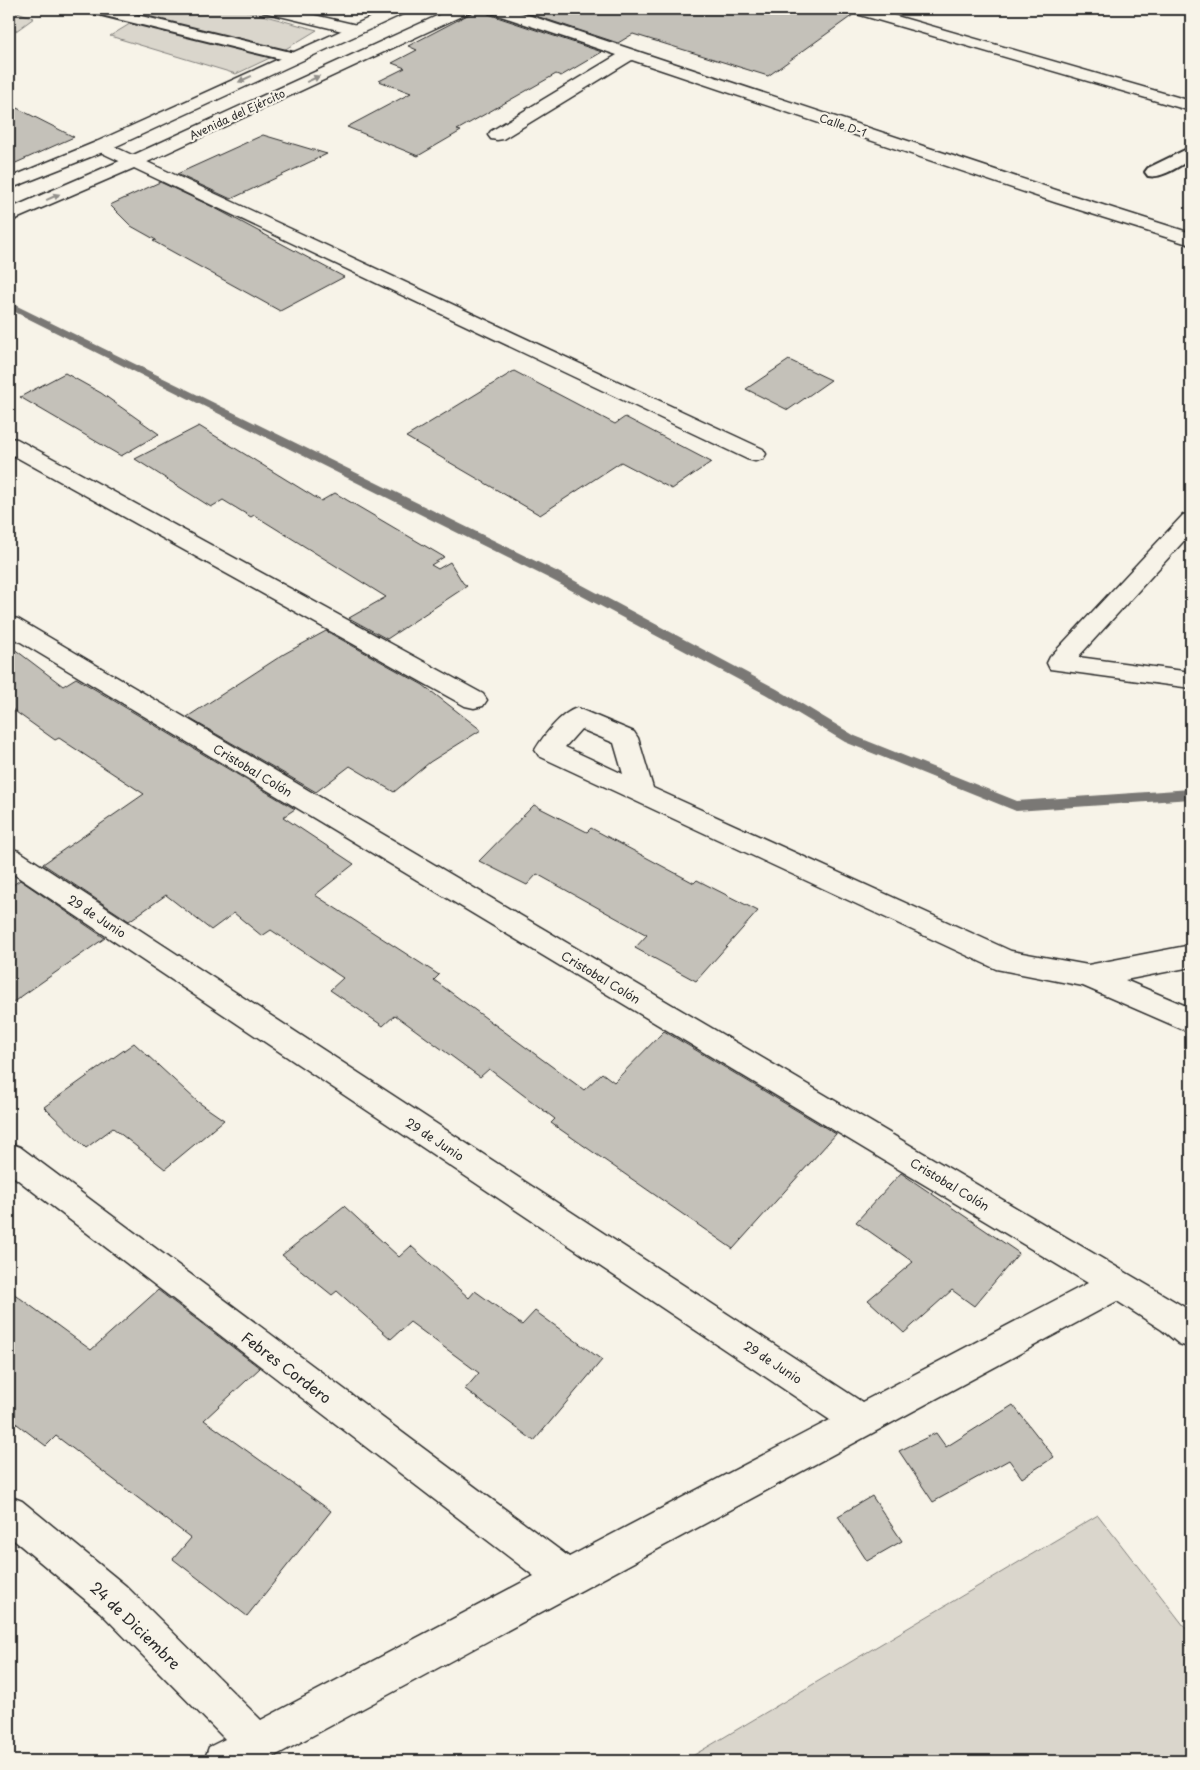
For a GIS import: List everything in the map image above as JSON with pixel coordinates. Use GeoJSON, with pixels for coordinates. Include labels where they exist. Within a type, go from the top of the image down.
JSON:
{"type":"FeatureCollection","features":[{"type":"Feature","properties":{"kind":"street"},"geometry":{"type":"LineString","coordinates":[[269,9],[355,29]]}},
{"type":"Feature","properties":{"kind":"street"},"geometry":{"type":"LineString","coordinates":[[9,184],[102,146],[401,9]]}},
{"type":"Feature","properties":{"kind":"street","name":"Avenida del Ejército"},"geometry":{"type":"LineString","coordinates":[[9,216],[136,161],[464,9]]}},
{"type":"Feature","properties":{"kind":"street","name":"Calle D-1"},"geometry":{"type":"LineString","coordinates":[[495,9],[1052,196],[1191,239]]}},
{"type":"Feature","properties":{"kind":"street"},"geometry":{"type":"LineString","coordinates":[[856,9],[1191,106]]}},
{"type":"Feature","properties":{"kind":"street"},"geometry":{"type":"LineString","coordinates":[[497,135],[631,54]]}},
{"type":"Feature","properties":{"kind":"street"},"geometry":{"type":"LineString","coordinates":[[102,146],[755,454]]}},
{"type":"Feature","properties":{"kind":"street"},"geometry":{"type":"LineString","coordinates":[[9,444],[474,700]]}},
{"type":"Feature","properties":{"kind":"street"},"geometry":{"type":"LineString","coordinates":[[1191,520],[1183,542],[1059,663],[1191,680]]}},
{"type":"Feature","properties":{"kind":"street","name":"Cristobal Colón"},"geometry":{"type":"LineString","coordinates":[[9,625],[1118,1284],[1174,1319],[1191,1333]]}},
{"type":"Feature","properties":{"kind":"street"},"geometry":{"type":"LineString","coordinates":[[642,794],[1006,961],[1088,976],[1191,1021]]}},
{"type":"Feature","properties":{"kind":"street","name":"29 de Junio"},"geometry":{"type":"LineString","coordinates":[[9,858],[861,1421]]}},
{"type":"Feature","properties":{"kind":"street"},"geometry":{"type":"LineString","coordinates":[[1088,976],[1191,956]]}},
{"type":"Feature","properties":{"kind":"street","name":"Febres Cordero"},"geometry":{"type":"LineString","coordinates":[[9,1156],[566,1578]]}},
{"type":"Feature","properties":{"kind":"street"},"geometry":{"type":"LineString","coordinates":[[223,1761],[1118,1284]]}},
{"type":"Feature","properties":{"kind":"street","name":"24 de Diciembre"},"geometry":{"type":"LineString","coordinates":[[9,1513],[113,1599],[256,1744]]}},
{"type":"Feature","properties":{"kind":"lane"},"geometry":{"type":"LineString","coordinates":[[94,9],[293,57]]}},
{"type":"Feature","properties":{"kind":"lane"},"geometry":{"type":"LineString","coordinates":[[1154,172],[1191,152]]}},
{"type":"Feature","properties":{"kind":"shaded area"},"geometry":{"type":"Polygon","coordinates":[[[9,9],[34,18],[9,36],[9,9]]]}},
{"type":"Feature","properties":{"kind":"shaded area"},"geometry":{"type":"Polygon","coordinates":[[[102,9],[240,9],[317,30],[274,56],[236,74],[110,36],[138,19],[102,9]]]}},
{"type":"Feature","properties":{"kind":"shaded area"},"geometry":{"type":"Polygon","coordinates":[[[1098,1515],[1191,1635],[1191,1761],[684,1761],[1098,1515]]]}},
{"type":"Feature","properties":{"kind":"building"},"geometry":{"type":"Polygon","coordinates":[[[479,9],[485,9],[488,14],[602,52],[561,76],[556,74],[457,130],[461,131],[418,156],[347,127],[411,93],[379,81],[405,68],[392,63],[417,50],[408,46],[479,9]]]}},
{"type":"Feature","properties":{"kind":"building"},"geometry":{"type":"Polygon","coordinates":[[[515,9],[846,9],[848,13],[853,15],[768,76],[633,34],[618,43],[515,9]]]}},
{"type":"Feature","properties":{"kind":"building"},"geometry":{"type":"Polygon","coordinates":[[[9,104],[74,137],[9,166],[9,104]]]}},
{"type":"Feature","properties":{"kind":"building"},"geometry":{"type":"Polygon","coordinates":[[[263,135],[327,154],[231,199],[177,174],[263,135]]]}},
{"type":"Feature","properties":{"kind":"building"},"geometry":{"type":"Polygon","coordinates":[[[160,182],[213,207],[344,277],[280,311],[153,241],[156,240],[131,226],[110,205],[160,182]]]}},
{"type":"Feature","properties":{"kind":"building"},"geometry":{"type":"Polygon","coordinates":[[[789,360],[831,380],[788,410],[746,389],[789,360]]]}},
{"type":"Feature","properties":{"kind":"building"},"geometry":{"type":"Polygon","coordinates":[[[514,371],[615,424],[625,417],[711,462],[672,489],[621,462],[540,515],[406,437],[514,371]]]}},
{"type":"Feature","properties":{"kind":"building"},"geometry":{"type":"Polygon","coordinates":[[[65,373],[101,393],[159,434],[121,456],[20,397],[65,373]]]}},
{"type":"Feature","properties":{"kind":"building"},"geometry":{"type":"Polygon","coordinates":[[[199,426],[321,501],[335,493],[444,557],[431,565],[438,569],[450,562],[463,583],[467,586],[387,639],[349,618],[386,597],[254,515],[251,517],[223,500],[211,507],[135,459],[199,426]]]}},
{"type":"Feature","properties":{"kind":"building"},"geometry":{"type":"Polygon","coordinates":[[[326,631],[423,685],[481,730],[430,762],[394,792],[350,766],[316,792],[187,717],[284,654],[326,631]]]}},
{"type":"Feature","properties":{"kind":"building"},"geometry":{"type":"Polygon","coordinates":[[[9,645],[63,686],[76,678],[295,809],[283,817],[354,864],[315,895],[439,975],[434,980],[584,1090],[602,1073],[614,1082],[664,1031],[836,1134],[733,1249],[551,1123],[555,1119],[489,1069],[480,1077],[395,1015],[383,1026],[330,990],[343,978],[271,930],[262,936],[234,913],[211,930],[166,895],[129,921],[43,864],[144,794],[59,738],[55,740],[9,707],[9,645]]]}},
{"type":"Feature","properties":{"kind":"building"},"geometry":{"type":"Polygon","coordinates":[[[534,805],[587,832],[591,828],[694,883],[697,880],[758,911],[696,981],[635,948],[647,935],[537,874],[527,885],[479,861],[534,805]]]}},
{"type":"Feature","properties":{"kind":"building"},"geometry":{"type":"Polygon","coordinates":[[[20,880],[105,938],[9,1005],[9,888],[20,880]]]}},
{"type":"Feature","properties":{"kind":"building"},"geometry":{"type":"Polygon","coordinates":[[[134,1043],[198,1102],[224,1120],[165,1169],[113,1128],[86,1148],[44,1107],[134,1043]]]}},
{"type":"Feature","properties":{"kind":"building"},"geometry":{"type":"Polygon","coordinates":[[[901,1173],[1019,1253],[974,1306],[952,1290],[904,1333],[868,1300],[913,1262],[856,1222],[901,1173]]]}},
{"type":"Feature","properties":{"kind":"building"},"geometry":{"type":"Polygon","coordinates":[[[344,1206],[399,1257],[411,1246],[469,1298],[475,1291],[522,1325],[535,1311],[602,1360],[534,1441],[465,1389],[479,1373],[410,1322],[391,1339],[337,1291],[332,1295],[282,1255],[344,1206]]]}},
{"type":"Feature","properties":{"kind":"building"},"geometry":{"type":"Polygon","coordinates":[[[9,1290],[91,1350],[158,1290],[260,1368],[204,1420],[331,1511],[247,1616],[173,1559],[191,1538],[56,1436],[46,1446],[9,1418],[9,1290]]]}},
{"type":"Feature","properties":{"kind":"building"},"geometry":{"type":"Polygon","coordinates":[[[1013,1405],[1054,1457],[1022,1478],[1009,1460],[933,1502],[899,1451],[936,1433],[946,1447],[1013,1405]]]}},
{"type":"Feature","properties":{"kind":"building"},"geometry":{"type":"Polygon","coordinates":[[[872,1496],[902,1541],[867,1561],[838,1516],[872,1496]]]}},
{"type":"Feature","properties":{"kind":"waterway"},"geometry":{"type":"LineString","coordinates":[[9,305],[557,577],[772,692],[850,739],[1016,806],[1191,794]]}}]}
